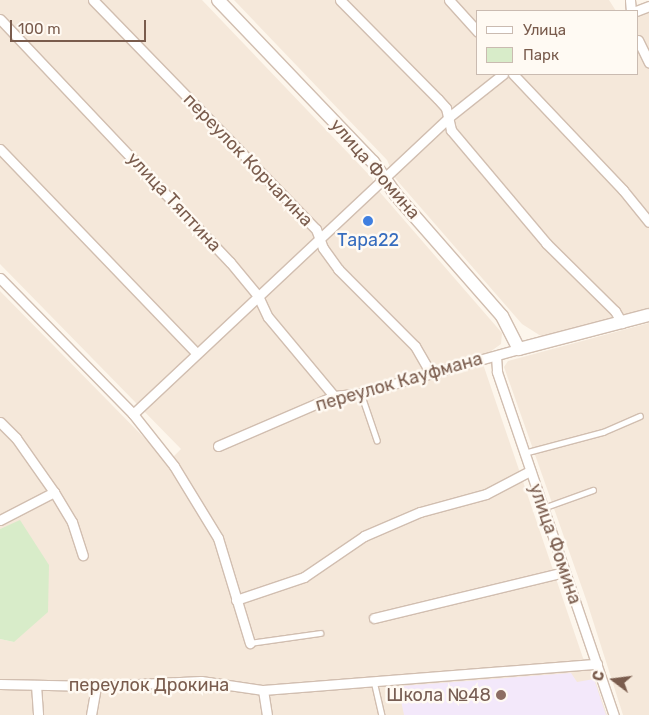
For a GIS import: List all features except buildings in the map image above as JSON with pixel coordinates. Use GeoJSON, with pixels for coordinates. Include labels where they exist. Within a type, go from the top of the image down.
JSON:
{"type":"FeatureCollection","features":[{"type":"Feature","properties":{"kind":"street","name":"переулок Корчагина"},"geometry":{"type":"LineString","coordinates":[[93,0],[316,229],[338,269],[415,346],[430,372]]}},
{"type":"Feature","properties":{"kind":"street","name":"улица Фомина"},"geometry":{"type":"LineString","coordinates":[[218,0],[373,162],[384,178],[502,316],[519,349]]}},
{"type":"Feature","properties":{"kind":"street"},"geometry":{"type":"LineString","coordinates":[[340,0],[438,99],[449,117],[450,130],[546,243],[616,311],[622,323]]}},
{"type":"Feature","properties":{"kind":"street"},"geometry":{"type":"LineString","coordinates":[[449,0],[477,31]]}},
{"type":"Feature","properties":{"kind":"street","name":"улица Тяптина"},"geometry":{"type":"LineString","coordinates":[[0,19],[135,159],[258,296],[268,317],[334,396]]}},
{"type":"Feature","properties":{"kind":"street"},"geometry":{"type":"LineString","coordinates":[[639,42],[649,63]]}},
{"type":"Feature","properties":{"kind":"street"},"geometry":{"type":"LineString","coordinates":[[133,414],[449,117],[502,75]]}},
{"type":"Feature","properties":{"kind":"street"},"geometry":{"type":"LineString","coordinates":[[514,75],[624,190],[649,222]]}},
{"type":"Feature","properties":{"kind":"street"},"geometry":{"type":"LineString","coordinates":[[0,149],[196,353]]}},
{"type":"Feature","properties":{"kind":"street"},"geometry":{"type":"LineString","coordinates":[[0,278],[133,414],[174,466],[218,538],[250,643]]}},
{"type":"Feature","properties":{"kind":"street","name":"переулок Кауфмана"},"geometry":{"type":"LineString","coordinates":[[218,446],[334,396],[361,393],[430,372],[649,315]]}},
{"type":"Feature","properties":{"kind":"street","name":"переулок Кауфмана"},"geometry":{"type":"LineString","coordinates":[[496,356],[497,372]]}},
{"type":"Feature","properties":{"kind":"street","name":"улица Фомина"},"geometry":{"type":"LineString","coordinates":[[497,372],[614,715]]}},
{"type":"Feature","properties":{"kind":"street"},"geometry":{"type":"LineString","coordinates":[[0,422],[16,438],[54,492],[72,522],[82,555]]}},
{"type":"Feature","properties":{"kind":"street"},"geometry":{"type":"LineString","coordinates":[[236,600],[304,577],[364,536],[420,512],[486,494],[530,471]]}},
{"type":"Feature","properties":{"kind":"street"},"geometry":{"type":"LineString","coordinates":[[0,520],[54,492]]}},
{"type":"Feature","properties":{"kind":"street"},"geometry":{"type":"LineString","coordinates":[[374,618],[564,572]]}},
{"type":"Feature","properties":{"kind":"street","name":"переулок Дрокина"},"geometry":{"type":"LineString","coordinates":[[0,684],[96,686],[201,681],[262,690],[373,679],[597,664]]}},
{"type":"Feature","properties":{"kind":"street"},"geometry":{"type":"LineString","coordinates":[[36,684],[38,715]]}},
{"type":"Feature","properties":{"kind":"street"},"geometry":{"type":"LineString","coordinates":[[91,715],[96,686]]}},
{"type":"Feature","properties":{"kind":"street"},"geometry":{"type":"LineString","coordinates":[[262,690],[267,715]]}},
{"type":"Feature","properties":{"kind":"lane"},"geometry":{"type":"LineString","coordinates":[[361,393],[377,440]]}},
{"type":"Feature","properties":{"kind":"lane"},"geometry":{"type":"LineString","coordinates":[[524,453],[603,432],[640,416]]}},
{"type":"Feature","properties":{"kind":"lane"},"geometry":{"type":"LineString","coordinates":[[543,508],[593,490]]}},
{"type":"Feature","properties":{"kind":"lane"},"geometry":{"type":"LineString","coordinates":[[250,643],[320,633]]}},
{"type":"Feature","properties":{"kind":"lane"},"geometry":{"type":"LineString","coordinates":[[373,679],[382,715]]}},
{"type":"Feature","properties":{"kind":"shaded area"},"geometry":{"type":"Polygon","coordinates":[[[0,0],[202,0],[372,178],[378,190],[502,333],[501,344],[487,354],[483,364],[583,658],[594,677],[607,715],[0,715],[0,639],[14,642],[20,521],[0,529],[0,291],[168,462],[181,449],[0,264],[0,0]]]}},
{"type":"Feature","properties":{"kind":"shaded area"},"geometry":{"type":"Polygon","coordinates":[[[234,0],[609,0],[615,10],[477,10],[477,75],[639,75],[639,16],[649,12],[649,309],[544,338],[522,324],[395,178],[387,160],[234,0]]]}},
{"type":"Feature","properties":{"kind":"shaded area"},"geometry":{"type":"Polygon","coordinates":[[[649,323],[649,715],[623,715],[587,602],[504,367],[508,361],[649,323]]]}},
{"type":"Feature","properties":{"kind":"shaded area","name":"Школа №48"},"geometry":{"type":"Polygon","coordinates":[[[571,673],[577,682],[594,679],[606,715],[404,715],[400,696],[403,695],[402,686],[571,673]]]}},
{"type":"Feature","properties":{"kind":"green space"},"geometry":{"type":"Polygon","coordinates":[[[20,520],[49,565],[48,612],[14,642],[0,639],[0,529],[20,520]]]}},
{"type":"Feature","properties":{"kind":"place","name":"Тара22"},"geometry":{"type":"Point","coordinates":[368,221]}},
{"type":"Feature","properties":{"kind":"place","name":"Школа №48"},"geometry":{"type":"Point","coordinates":[501,695]}}]}
